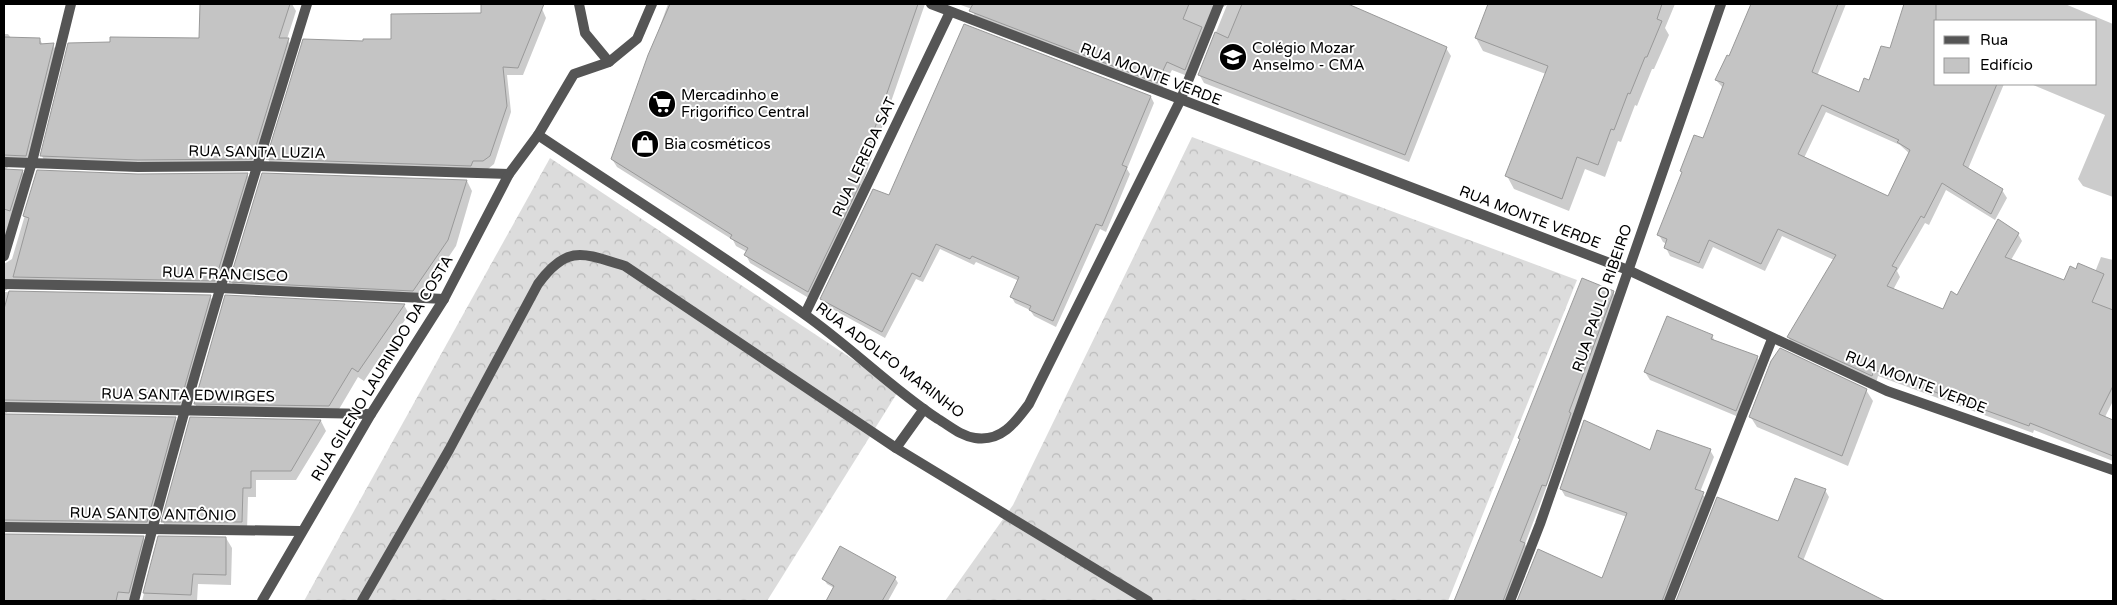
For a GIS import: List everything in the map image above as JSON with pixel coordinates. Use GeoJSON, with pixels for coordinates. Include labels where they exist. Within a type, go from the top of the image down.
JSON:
{"type":"FeatureCollection","features":[{"type":"Feature","properties":{"kind":"street"},"geometry":{"type":"LineString","coordinates":[[4,256],[32,162],[71,4]]}},
{"type":"Feature","properties":{"kind":"street"},"geometry":{"type":"LineString","coordinates":[[134,601],[184,410],[307,4]]}},
{"type":"Feature","properties":{"kind":"street"},"geometry":{"type":"LineString","coordinates":[[579,4],[585,33],[609,62],[637,38],[652,4]]}},
{"type":"Feature","properties":{"kind":"street","name":"RUA MONTE VERDE"},"geometry":{"type":"LineString","coordinates":[[931,4],[1180,101],[1628,270],[1772,339],[1887,391],[2113,470]]}},
{"type":"Feature","properties":{"kind":"street","name":"RUA ADOLFO MARINHO"},"geometry":{"type":"LineString","coordinates":[[538,134],[805,314],[924,410],[959,433],[974,438],[987,438],[1005,432],[1015,423],[1042,379],[1180,101],[1219,4]]}},
{"type":"Feature","properties":{"kind":"street","name":"RUA PAULO RIBEIRO"},"geometry":{"type":"LineString","coordinates":[[1510,601],[1540,524],[1721,4]]}},
{"type":"Feature","properties":{"kind":"street","name":"RUA LEREDA SAT"},"geometry":{"type":"LineString","coordinates":[[805,314],[950,12]]}},
{"type":"Feature","properties":{"kind":"street","name":"RUA GILENO LAURINDO DA COSTA"},"geometry":{"type":"LineString","coordinates":[[262,601],[301,531],[371,414],[444,299],[509,174],[538,134],[574,74],[609,62]]}},
{"type":"Feature","properties":{"kind":"street","name":"RUA SANTA LUZIA"},"geometry":{"type":"LineString","coordinates":[[4,162],[138,167],[257,166],[509,174]]}},
{"type":"Feature","properties":{"kind":"street"},"geometry":{"type":"LineString","coordinates":[[362,601],[449,450],[538,284],[555,264],[567,255],[583,254],[625,266],[896,448],[1148,601]]}},
{"type":"Feature","properties":{"kind":"street","name":"RUA FRANCISCO"},"geometry":{"type":"LineString","coordinates":[[4,284],[220,288],[444,299]]}},
{"type":"Feature","properties":{"kind":"street"},"geometry":{"type":"LineString","coordinates":[[1668,601],[1772,339]]}},
{"type":"Feature","properties":{"kind":"street","name":"RUA SANTA EDWIRGES"},"geometry":{"type":"LineString","coordinates":[[4,407],[371,414]]}},
{"type":"Feature","properties":{"kind":"street"},"geometry":{"type":"LineString","coordinates":[[896,448],[924,410]]}},
{"type":"Feature","properties":{"kind":"street","name":"RUA SANTO ANTÔNIO"},"geometry":{"type":"LineString","coordinates":[[4,527],[301,531]]}},
{"type":"Feature","properties":{"kind":"green space"},"geometry":{"type":"Polygon","coordinates":[[[1192,137],[1577,280],[1448,601],[945,601],[1013,505],[1192,137]]]}},
{"type":"Feature","properties":{"kind":"green space"},"geometry":{"type":"Polygon","coordinates":[[[550,158],[899,390],[767,601],[304,601],[550,158]]]}},
{"type":"Feature","properties":{"kind":"building"},"geometry":{"type":"Polygon","coordinates":[[[200,4],[290,4],[279,38],[289,38],[252,159],[138,160],[40,156],[68,43],[110,42],[110,37],[199,38],[200,4]]]}},
{"type":"Feature","properties":{"kind":"building"},"geometry":{"type":"Polygon","coordinates":[[[481,4],[544,4],[518,68],[503,67],[507,106],[490,156],[483,161],[473,161],[471,166],[266,159],[303,39],[363,41],[363,39],[391,39],[391,14],[481,13],[481,4]]]}},
{"type":"Feature","properties":{"kind":"building"},"geometry":{"type":"Polygon","coordinates":[[[670,4],[918,4],[856,182],[860,184],[808,292],[744,255],[748,248],[730,238],[732,235],[611,159],[648,55],[670,4]]]}},
{"type":"Feature","properties":{"kind":"building"},"geometry":{"type":"Polygon","coordinates":[[[973,4],[1189,4],[1183,19],[1202,27],[1185,70],[1167,62],[1157,83],[969,11],[973,4]]]}},
{"type":"Feature","properties":{"kind":"building"},"geometry":{"type":"Polygon","coordinates":[[[1242,4],[1348,4],[1447,47],[1405,155],[1198,75],[1215,32],[1228,38],[1242,4]]]}},
{"type":"Feature","properties":{"kind":"building"},"geometry":{"type":"Polygon","coordinates":[[[1488,4],[1662,4],[1657,19],[1662,21],[1630,94],[1628,93],[1614,130],[1611,129],[1598,165],[1577,157],[1562,199],[1505,176],[1548,66],[1475,38],[1488,4]]]}},
{"type":"Feature","properties":{"kind":"building"},"geometry":{"type":"Polygon","coordinates":[[[1751,4],[1838,4],[1812,72],[1859,92],[1864,78],[1869,80],[1881,46],[1890,48],[1904,4],[1936,4],[1936,20],[1934,20],[1934,85],[1997,85],[1963,165],[2003,189],[1991,214],[1942,183],[1924,218],[1921,216],[1892,266],[1897,268],[1887,286],[1943,309],[1951,291],[1957,295],[1998,219],[2019,233],[2005,257],[2064,280],[2070,266],[2076,269],[2078,263],[2104,274],[2092,302],[2113,310],[2113,386],[2099,414],[2113,420],[2113,456],[2030,423],[2029,426],[1874,370],[1872,376],[1787,337],[1836,255],[1778,229],[1761,264],[1709,240],[1699,263],[1664,248],[1667,239],[1657,235],[1682,172],[1680,171],[1694,135],[1703,138],[1724,83],[1715,80],[1727,55],[1729,56],[1751,4]],[[1822,105],[1798,154],[1888,196],[1910,150],[1897,142],[1899,140],[1822,105]]]}},
{"type":"Feature","properties":{"kind":"building"},"geometry":{"type":"Polygon","coordinates":[[[964,24],[1151,96],[1122,165],[1127,167],[1102,226],[1096,224],[1053,321],[1029,310],[1031,306],[1010,297],[1019,277],[972,256],[970,259],[936,244],[920,277],[912,273],[882,332],[820,299],[873,189],[889,195],[964,24]]]}},
{"type":"Feature","properties":{"kind":"building"},"geometry":{"type":"Polygon","coordinates":[[[4,37],[40,38],[40,44],[54,43],[26,156],[4,155],[4,37]]]}},
{"type":"Feature","properties":{"kind":"building"},"geometry":{"type":"Polygon","coordinates":[[[4,169],[23,170],[10,211],[4,209],[4,169]]]}},
{"type":"Feature","properties":{"kind":"building"},"geometry":{"type":"Polygon","coordinates":[[[37,170],[138,174],[248,173],[215,281],[13,277],[29,218],[23,216],[37,170]]]}},
{"type":"Feature","properties":{"kind":"building"},"geometry":{"type":"Polygon","coordinates":[[[262,173],[467,180],[448,240],[413,291],[229,282],[262,173]]]}},
{"type":"Feature","properties":{"kind":"building"},"geometry":{"type":"Polygon","coordinates":[[[1582,278],[1614,291],[1569,412],[1571,413],[1546,486],[1542,485],[1520,541],[1525,543],[1503,601],[1454,601],[1520,439],[1518,438],[1582,278]]]}},
{"type":"Feature","properties":{"kind":"building"},"geometry":{"type":"Polygon","coordinates":[[[9,291],[211,295],[180,403],[4,400],[4,309],[9,291]]]}},
{"type":"Feature","properties":{"kind":"building"},"geometry":{"type":"Polygon","coordinates":[[[225,295],[405,304],[358,372],[352,368],[329,406],[194,404],[225,295]]]}},
{"type":"Feature","properties":{"kind":"building"},"geometry":{"type":"Polygon","coordinates":[[[1667,316],[1713,335],[1711,339],[1758,356],[1736,411],[1644,372],[1667,316]]]}},
{"type":"Feature","properties":{"kind":"building"},"geometry":{"type":"Polygon","coordinates":[[[1780,348],[1867,389],[1842,456],[1749,417],[1771,361],[1780,348]]]}},
{"type":"Feature","properties":{"kind":"building"},"geometry":{"type":"Polygon","coordinates":[[[4,414],[176,417],[147,522],[4,520],[4,414]]]}},
{"type":"Feature","properties":{"kind":"building"},"geometry":{"type":"Polygon","coordinates":[[[190,417],[321,420],[291,471],[251,471],[251,488],[243,488],[242,522],[161,522],[190,417]]]}},
{"type":"Feature","properties":{"kind":"building"},"geometry":{"type":"Polygon","coordinates":[[[1584,420],[1650,450],[1657,430],[1711,449],[1695,489],[1704,492],[1662,601],[1517,601],[1538,549],[1602,578],[1627,513],[1560,489],[1584,420]]]}},
{"type":"Feature","properties":{"kind":"building"},"geometry":{"type":"Polygon","coordinates":[[[1795,478],[1826,489],[1798,557],[1885,601],[1676,601],[1717,497],[1778,521],[1795,478]]]}},
{"type":"Feature","properties":{"kind":"building"},"geometry":{"type":"Polygon","coordinates":[[[4,534],[144,536],[129,593],[118,592],[116,601],[4,601],[4,534]]]}},
{"type":"Feature","properties":{"kind":"building"},"geometry":{"type":"Polygon","coordinates":[[[158,536],[226,537],[226,575],[193,574],[191,595],[143,593],[158,536]]]}},
{"type":"Feature","properties":{"kind":"building"},"geometry":{"type":"Polygon","coordinates":[[[840,546],[896,577],[882,601],[826,601],[834,586],[822,579],[840,546]]]}},
{"type":"Feature","properties":{"kind":"place","name":"Colégio Mozar Anselmo - CMA"},"geometry":{"type":"Point","coordinates":[1233,57]}},
{"type":"Feature","properties":{"kind":"place","name":"Mercadinho e Frigorifico Central"},"geometry":{"type":"Point","coordinates":[662,104]}},
{"type":"Feature","properties":{"kind":"place","name":"Bia cosméticos"},"geometry":{"type":"Point","coordinates":[645,144]}}]}
